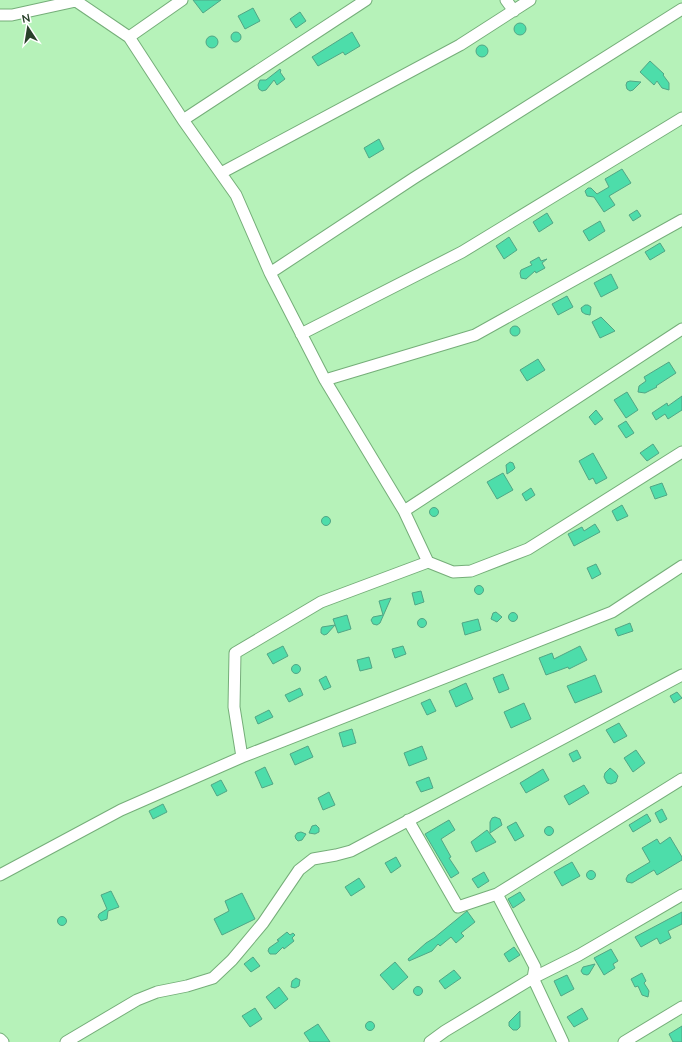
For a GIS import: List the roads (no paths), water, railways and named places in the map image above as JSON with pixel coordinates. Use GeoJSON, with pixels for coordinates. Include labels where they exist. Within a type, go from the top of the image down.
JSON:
{"type":"FeatureCollection","features":[{"type":"Feature","properties":{"kind":"street"},"geometry":{"type":"LineString","coordinates":[[129,37],[182,0]]}},
{"type":"Feature","properties":{"kind":"street"},"geometry":{"type":"LineString","coordinates":[[183,120],[366,0]]}},
{"type":"Feature","properties":{"kind":"street"},"geometry":{"type":"LineString","coordinates":[[506,0],[514,11]]}},
{"type":"Feature","properties":{"kind":"street"},"geometry":{"type":"LineString","coordinates":[[220,173],[460,45],[530,0]]}},
{"type":"Feature","properties":{"kind":"street"},"geometry":{"type":"LineString","coordinates":[[0,15],[12,15],[76,1],[129,37],[183,120],[236,195],[270,273],[325,380],[404,511],[428,562]]}},
{"type":"Feature","properties":{"kind":"street"},"geometry":{"type":"LineString","coordinates":[[270,273],[414,178],[682,9]]}},
{"type":"Feature","properties":{"kind":"street"},"geometry":{"type":"LineString","coordinates":[[301,334],[462,252],[682,118]]}},
{"type":"Feature","properties":{"kind":"street"},"geometry":{"type":"LineString","coordinates":[[325,380],[475,335],[682,220]]}},
{"type":"Feature","properties":{"kind":"street"},"geometry":{"type":"LineString","coordinates":[[404,511],[682,329]]}},
{"type":"Feature","properties":{"kind":"street"},"geometry":{"type":"LineString","coordinates":[[242,757],[234,707],[235,653],[321,602],[428,562],[453,572],[471,571],[528,549],[682,452]]}},
{"type":"Feature","properties":{"kind":"street"},"geometry":{"type":"LineString","coordinates":[[0,875],[121,810],[242,757],[612,612],[682,566]]}},
{"type":"Feature","properties":{"kind":"street"},"geometry":{"type":"LineString","coordinates":[[66,1042],[137,1000],[157,992],[187,986],[213,978],[232,960],[263,923],[299,870],[313,859],[351,851],[682,675]]}},
{"type":"Feature","properties":{"kind":"street"},"geometry":{"type":"LineString","coordinates":[[408,820],[458,907],[497,894],[682,779]]}},
{"type":"Feature","properties":{"kind":"street"},"geometry":{"type":"LineString","coordinates":[[497,894],[535,967],[533,978],[563,1042]]}},
{"type":"Feature","properties":{"kind":"street"},"geometry":{"type":"LineString","coordinates":[[430,1042],[445,1031],[533,978],[579,955],[682,895]]}},
{"type":"Feature","properties":{"kind":"street"},"geometry":{"type":"LineString","coordinates":[[624,1042],[682,1007]]}},
{"type":"Feature","properties":{"kind":"street"},"geometry":{"type":"LineString","coordinates":[[0,1039],[3,1042]]}}]}
